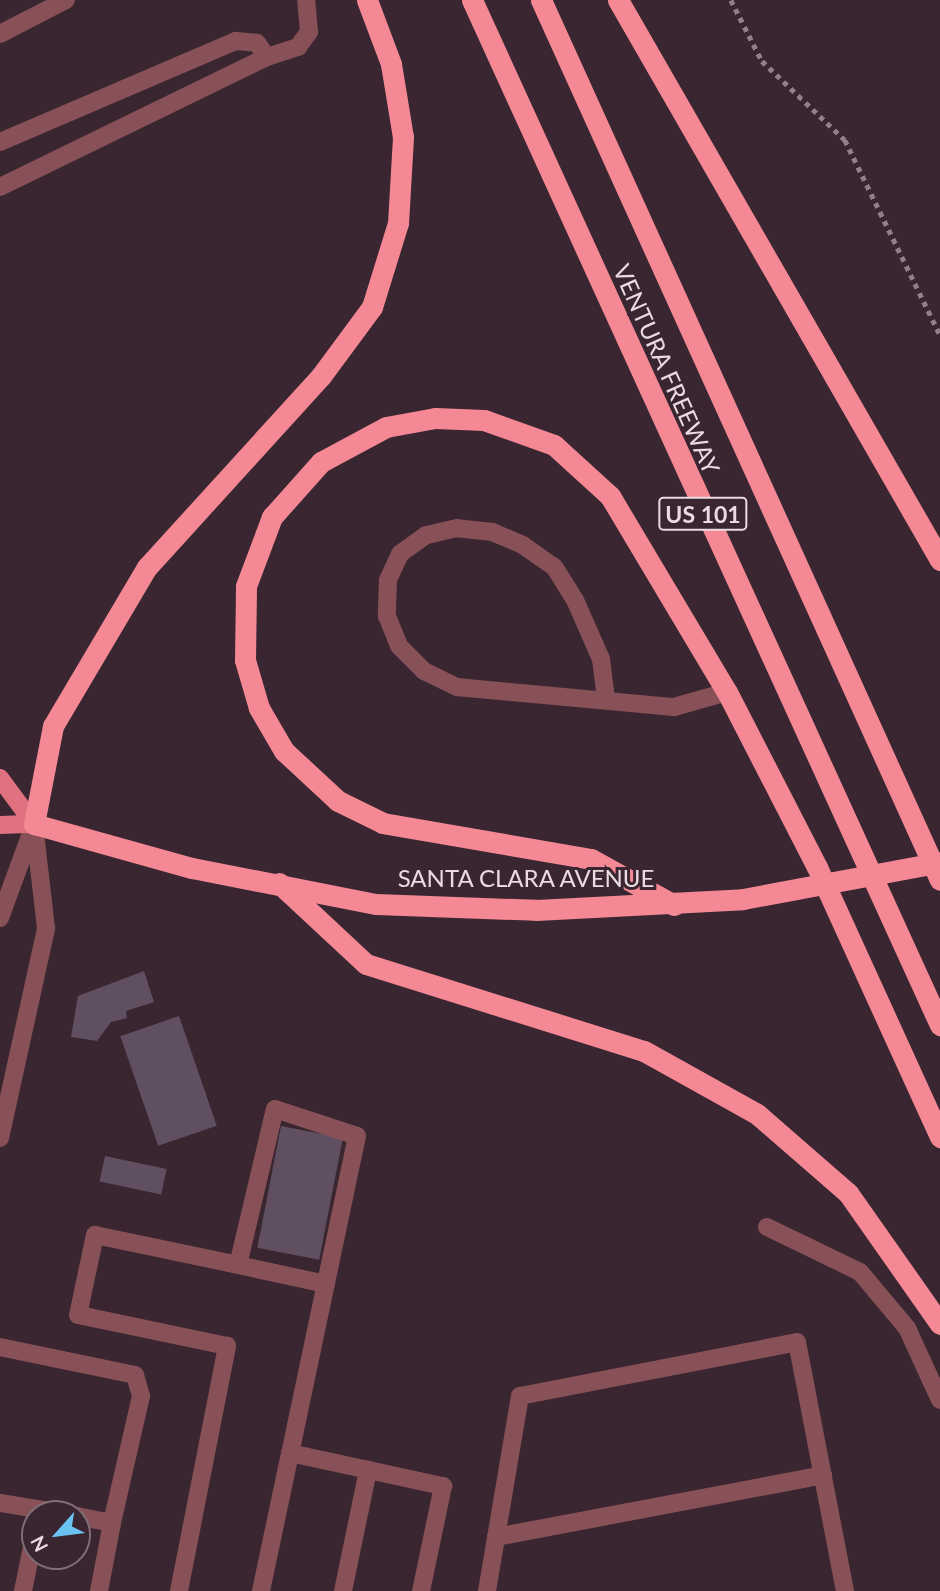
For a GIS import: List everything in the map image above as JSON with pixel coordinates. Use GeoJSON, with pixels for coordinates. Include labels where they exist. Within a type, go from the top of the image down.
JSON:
{"type":"FeatureCollection","features":[{"type":"Feature","properties":{"kind":"highway"},"geometry":{"type":"LineString","coordinates":[[34,824],[53,726],[147,567],[321,376],[372,307],[398,223],[403,137],[391,64],[368,0]]}},
{"type":"Feature","properties":{"kind":"highway","name":"VENTURA FREEWAY"},"geometry":{"type":"LineString","coordinates":[[472,0],[940,1025]]}},
{"type":"Feature","properties":{"kind":"highway","name":"VENTURA FREEWAY"},"geometry":{"type":"LineString","coordinates":[[541,0],[940,880]]}},
{"type":"Feature","properties":{"kind":"highway"},"geometry":{"type":"LineString","coordinates":[[618,0],[940,559]]}},
{"type":"Feature","properties":{"kind":"highway"},"geometry":{"type":"LineString","coordinates":[[674,905],[592,859],[406,830],[360,814],[318,787],[270,730],[251,684],[243,636],[252,562],[272,517],[303,478],[363,436],[435,418],[508,426],[554,445],[610,496],[727,692],[817,867],[940,1137]]}},
{"type":"Feature","properties":{"kind":"highway","name":"SANTA CLARA AVENUE"},"geometry":{"type":"LineString","coordinates":[[34,824],[192,868],[278,882],[376,904],[536,910],[674,905],[743,899],[940,862]]}},
{"type":"Feature","properties":{"kind":"highway"},"geometry":{"type":"LineString","coordinates":[[278,882],[366,964],[643,1051],[757,1114],[848,1193],[940,1324]]}},
{"type":"Feature","properties":{"kind":"main road"},"geometry":{"type":"LineString","coordinates":[[0,778],[34,824]]}},
{"type":"Feature","properties":{"kind":"main road","name":"SANTA CLARA AVENUE"},"geometry":{"type":"LineString","coordinates":[[0,825],[34,824]]}},
{"type":"Feature","properties":{"kind":"street"},"geometry":{"type":"LineString","coordinates":[[0,34],[66,0]]}},
{"type":"Feature","properties":{"kind":"street"},"geometry":{"type":"LineString","coordinates":[[0,187],[304,40],[306,0]]}},
{"type":"Feature","properties":{"kind":"street"},"geometry":{"type":"LineString","coordinates":[[0,142],[105,92],[236,41],[257,43],[267,57]]}},
{"type":"Feature","properties":{"kind":"street"},"geometry":{"type":"LineString","coordinates":[[606,699],[601,659],[575,600],[554,567],[523,545],[493,531],[457,528],[426,534],[400,554],[388,580],[387,616],[399,646],[424,671],[457,687],[674,707],[727,692]]}},
{"type":"Feature","properties":{"kind":"street"},"geometry":{"type":"LineString","coordinates":[[0,918],[34,824]]}},
{"type":"Feature","properties":{"kind":"street"},"geometry":{"type":"LineString","coordinates":[[0,1138],[46,928],[34,824]]}},
{"type":"Feature","properties":{"kind":"street"},"geometry":{"type":"LineString","coordinates":[[238,1265],[275,1109],[357,1136],[261,1591]]}},
{"type":"Feature","properties":{"kind":"street"},"geometry":{"type":"LineString","coordinates":[[767,1227],[860,1272],[907,1328],[940,1400]]}},
{"type":"Feature","properties":{"kind":"street"},"geometry":{"type":"LineString","coordinates":[[178,1591],[227,1346],[78,1315],[95,1235],[326,1284]]}},
{"type":"Feature","properties":{"kind":"street"},"geometry":{"type":"LineString","coordinates":[[487,1591],[520,1396],[797,1342],[845,1591]]}},
{"type":"Feature","properties":{"kind":"street"},"geometry":{"type":"LineString","coordinates":[[0,1346],[135,1375],[141,1396],[99,1591]]}},
{"type":"Feature","properties":{"kind":"street"},"geometry":{"type":"LineString","coordinates":[[290,1454],[443,1486],[421,1591]]}},
{"type":"Feature","properties":{"kind":"street"},"geometry":{"type":"LineString","coordinates":[[343,1591],[368,1470]]}},
{"type":"Feature","properties":{"kind":"street"},"geometry":{"type":"LineString","coordinates":[[496,1537],[823,1475]]}},
{"type":"Feature","properties":{"kind":"street"},"geometry":{"type":"LineString","coordinates":[[0,1503],[21,1507]]}},
{"type":"Feature","properties":{"kind":"street"},"geometry":{"type":"LineString","coordinates":[[91,1519],[112,1523]]}},
{"type":"Feature","properties":{"kind":"street"},"geometry":{"type":"LineString","coordinates":[[23,1591],[27,1570]]}},
{"type":"Feature","properties":{"kind":"path"},"geometry":{"type":"LineString","coordinates":[[731,0],[762,61],[845,140],[940,335]]}},
{"type":"Feature","properties":{"kind":"building"},"geometry":{"type":"Polygon","coordinates":[[[144,971],[154,1002],[126,1011],[127,1018],[111,1022],[97,1041],[71,1037],[78,996],[144,971]]]}},
{"type":"Feature","properties":{"kind":"building"},"geometry":{"type":"Polygon","coordinates":[[[179,1016],[217,1126],[158,1146],[120,1036],[179,1016]]]}},
{"type":"Feature","properties":{"kind":"building"},"geometry":{"type":"Polygon","coordinates":[[[281,1126],[343,1138],[319,1260],[257,1248],[281,1126]]]}},
{"type":"Feature","properties":{"kind":"building"},"geometry":{"type":"Polygon","coordinates":[[[105,1156],[167,1169],[161,1195],[100,1181],[105,1156]]]}}]}
